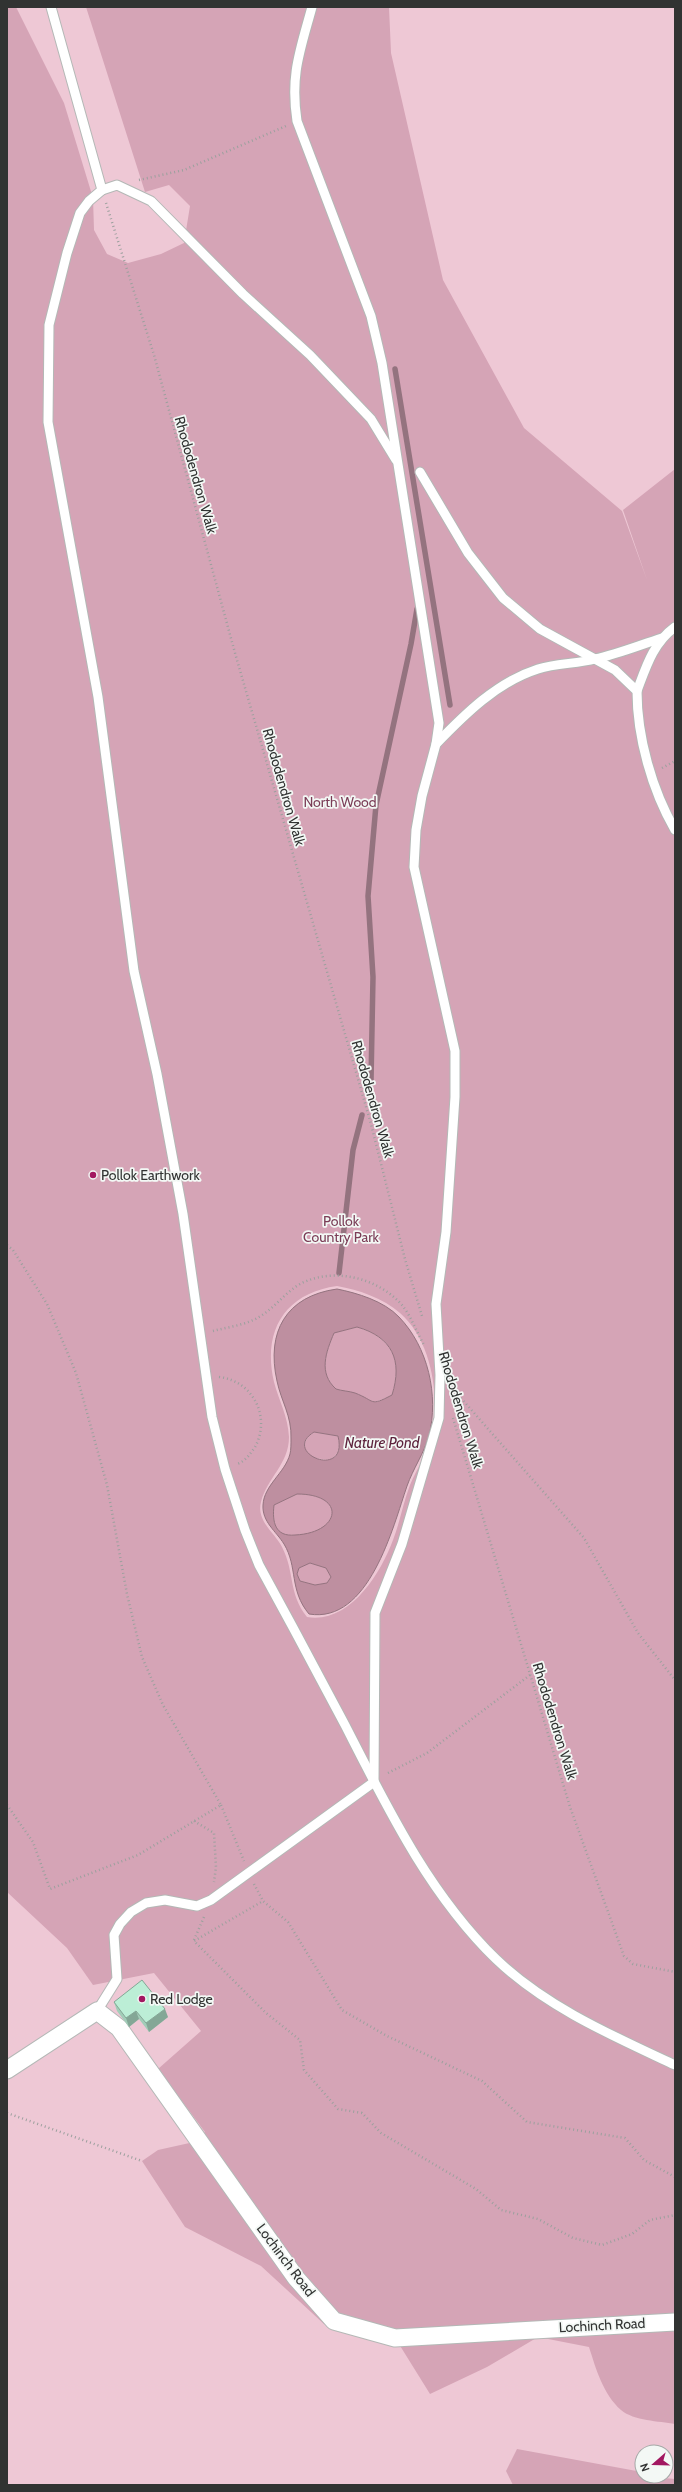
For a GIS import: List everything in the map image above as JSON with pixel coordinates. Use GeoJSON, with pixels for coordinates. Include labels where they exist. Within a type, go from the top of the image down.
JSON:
{"type":"FeatureCollection","features":[{"type":"Feature","properties":{"kind":"street"},"geometry":{"type":"LineString","coordinates":[[7,2070],[97,2011]]}},
{"type":"Feature","properties":{"kind":"street","name":"Lochinch Road"},"geometry":{"type":"LineString","coordinates":[[97,2011],[118,2028],[296,2278],[334,2320],[395,2338],[675,2322]]}},
{"type":"Feature","properties":{"kind":"lane"},"geometry":{"type":"LineString","coordinates":[[51,7],[102,190]]}},
{"type":"Feature","properties":{"kind":"lane"},"geometry":{"type":"LineString","coordinates":[[312,7],[295,71],[294,95],[298,121],[370,316],[382,363],[400,468],[439,723],[436,744],[422,796],[416,830],[414,867],[455,1051],[454,1097],[446,1232],[436,1304],[440,1375],[439,1418],[430,1453],[402,1544],[375,1613],[374,1782]]}},
{"type":"Feature","properties":{"kind":"lane"},"geometry":{"type":"LineString","coordinates":[[400,468],[371,419],[310,355],[243,294],[151,201],[117,185],[102,190],[89,201],[80,213],[54,300],[49,325],[48,422],[98,697],[134,971],[157,1074],[183,1214],[212,1417],[225,1469],[245,1530],[259,1565],[374,1782],[426,1874],[457,1914],[496,1959],[556,2006],[675,2065]]}},
{"type":"Feature","properties":{"kind":"lane"},"geometry":{"type":"LineString","coordinates":[[420,472],[468,553],[491,585],[516,611],[540,629],[615,670],[637,691]]}},
{"type":"Feature","properties":{"kind":"lane"},"geometry":{"type":"LineString","coordinates":[[675,627],[662,638],[652,652],[637,691],[637,709],[648,762],[658,793],[675,830]]}},
{"type":"Feature","properties":{"kind":"lane"},"geometry":{"type":"LineString","coordinates":[[436,744],[461,718],[486,697],[513,680],[538,668],[595,660],[662,638]]}},
{"type":"Feature","properties":{"kind":"lane"},"geometry":{"type":"LineString","coordinates":[[97,2011],[117,1979],[114,1935],[120,1924],[131,1912],[146,1903],[165,1900],[197,1906],[211,1900],[250,1874],[374,1782]]}},
{"type":"Feature","properties":{"kind":"path"},"geometry":{"type":"LineString","coordinates":[[117,185],[184,170],[298,121]]}},
{"type":"Feature","properties":{"kind":"path","name":"Rhododendron Walk"},"geometry":{"type":"LineString","coordinates":[[102,190],[154,355],[235,653],[371,1124],[405,1259],[423,1317]]}},
{"type":"Feature","properties":{"kind":"path"},"geometry":{"type":"LineString","coordinates":[[7,1245],[13,1250],[47,1304],[76,1373],[107,1485],[127,1594],[142,1657],[164,1705],[221,1806],[263,1901],[288,1922],[342,2010],[387,2036],[482,2081],[527,2122],[625,2138],[644,2160],[675,2177]]}},
{"type":"Feature","properties":{"kind":"path"},"geometry":{"type":"LineString","coordinates":[[199,1334],[247,1323],[259,1317],[301,1283],[324,1275],[346,1276],[363,1279],[386,1292],[402,1306],[425,1347]]}},
{"type":"Feature","properties":{"kind":"path"},"geometry":{"type":"LineString","coordinates":[[440,1375],[584,1538],[638,1633],[675,1680]]}},
{"type":"Feature","properties":{"kind":"path"},"geometry":{"type":"LineString","coordinates":[[208,1381],[220,1377],[247,1389],[257,1401],[262,1419],[261,1436],[250,1455],[240,1463],[225,1469]]}},
{"type":"Feature","properties":{"kind":"path","name":"Rhododendron Walk"},"geometry":{"type":"LineString","coordinates":[[452,1413],[570,1807],[624,1956],[633,1964],[675,1972]]}},
{"type":"Feature","properties":{"kind":"path"},"geometry":{"type":"LineString","coordinates":[[374,1782],[427,1752],[530,1675]]}},
{"type":"Feature","properties":{"kind":"path"},"geometry":{"type":"LineString","coordinates":[[7,1805],[33,1842],[50,1889],[138,1855],[221,1806]]}},
{"type":"Feature","properties":{"kind":"path"},"geometry":{"type":"LineString","coordinates":[[194,1821],[214,1834],[216,1867],[211,1900],[194,1941]]}},
{"type":"Feature","properties":{"kind":"path"},"geometry":{"type":"LineString","coordinates":[[194,1941],[263,1901]]}},
{"type":"Feature","properties":{"kind":"path"},"geometry":{"type":"LineString","coordinates":[[194,1941],[266,2013],[300,2040],[304,2070],[338,2109],[362,2113],[381,2133],[476,2189],[501,2210],[538,2219],[574,2238],[602,2245],[632,2234],[650,2220],[675,2215]]}},
{"type":"Feature","properties":{"kind":"path"},"geometry":{"type":"LineString","coordinates":[[7,2113],[142,2161]]}},
{"type":"Feature","properties":{"kind":"green space","name":"North Wood"},"geometry":{"type":"Polygon","coordinates":[[[7,7],[675,7],[675,2485],[7,2485],[7,7]]]}},
{"type":"Feature","properties":{"kind":"green space","name":"North Wood"},"geometry":{"type":"Polygon","coordinates":[[[7,7],[16,7],[64,103],[93,198],[94,230],[107,254],[128,263],[161,254],[184,243],[190,206],[169,185],[145,192],[86,7],[389,7],[391,53],[443,280],[524,428],[622,511],[647,580],[623,510],[675,469],[675,2424],[647,2420],[626,2414],[621,2410],[605,2389],[597,2372],[589,2347],[538,2337],[487,2367],[430,2394],[389,2328],[345,2329],[324,2324],[261,2266],[185,2227],[142,2161],[158,2150],[194,2142],[205,2132],[158,2069],[201,2031],[154,1973],[93,1985],[67,1948],[7,1892],[7,7]],[[337,1286],[319,1290],[304,1297],[291,1306],[275,1331],[271,1346],[271,1364],[274,1382],[285,1415],[289,1437],[288,1447],[282,1463],[264,1493],[260,1509],[264,1521],[279,1542],[286,1556],[294,1591],[301,1608],[307,1617],[322,1617],[336,1613],[349,1605],[371,1582],[380,1568],[393,1540],[410,1485],[430,1442],[434,1420],[434,1387],[431,1370],[420,1338],[400,1313],[386,1303],[362,1292],[337,1286]]]}},
{"type":"Feature","properties":{"kind":"green space"},"geometry":{"type":"Polygon","coordinates":[[[357,1327],[379,1337],[392,1352],[395,1361],[396,1371],[392,1395],[379,1401],[372,1402],[355,1393],[336,1389],[330,1383],[327,1376],[325,1369],[326,1355],[334,1333],[357,1327]]]}},
{"type":"Feature","properties":{"kind":"green space"},"geometry":{"type":"Polygon","coordinates":[[[314,1432],[338,1436],[338,1450],[336,1455],[330,1460],[314,1458],[307,1453],[305,1449],[305,1442],[314,1432]]]}},
{"type":"Feature","properties":{"kind":"green space"},"geometry":{"type":"Polygon","coordinates":[[[297,1494],[313,1496],[324,1500],[330,1506],[332,1514],[329,1521],[322,1528],[310,1533],[288,1536],[279,1531],[274,1523],[274,1505],[297,1494]]]}},
{"type":"Feature","properties":{"kind":"green space"},"geometry":{"type":"Polygon","coordinates":[[[310,1563],[326,1568],[331,1577],[327,1583],[315,1585],[300,1581],[297,1574],[299,1568],[310,1563]]]}},
{"type":"Feature","properties":{"kind":"green space"},"geometry":{"type":"Polygon","coordinates":[[[517,2449],[634,2471],[634,2484],[674,2484],[674,2479],[675,2485],[513,2485],[506,2471],[517,2449]]]}},
{"type":"Feature","properties":{"kind":"water","name":"Nature Pond"},"geometry":{"type":"Polygon","coordinates":[[[337,1289],[370,1298],[393,1311],[409,1329],[424,1357],[429,1372],[433,1404],[432,1420],[427,1442],[409,1480],[386,1547],[375,1569],[363,1589],[348,1604],[330,1613],[309,1614],[299,1596],[288,1553],[281,1539],[267,1521],[263,1511],[263,1505],[267,1491],[284,1467],[291,1449],[290,1423],[277,1381],[274,1363],[278,1332],[284,1319],[293,1308],[305,1299],[319,1293],[337,1289]],[[357,1327],[334,1333],[328,1348],[325,1362],[325,1369],[330,1383],[336,1389],[355,1393],[373,1402],[392,1395],[396,1371],[395,1361],[392,1352],[386,1344],[379,1337],[369,1331],[357,1327]],[[314,1432],[306,1440],[305,1448],[317,1459],[326,1460],[334,1457],[339,1450],[338,1436],[314,1432]],[[297,1494],[274,1505],[274,1522],[276,1527],[283,1534],[288,1535],[310,1533],[322,1528],[329,1521],[332,1514],[330,1506],[324,1500],[313,1496],[297,1494]],[[310,1563],[299,1568],[297,1574],[300,1581],[315,1585],[327,1583],[331,1577],[326,1568],[310,1563]]]}},
{"type":"Feature","properties":{"kind":"building","name":"Red Lodge"},"geometry":{"type":"Polygon","coordinates":[[[142,1980],[165,2009],[146,2023],[136,2011],[126,2018],[114,2002],[142,1980]]]}},
{"type":"Feature","properties":{"kind":"waterway"},"geometry":{"type":"LineString","coordinates":[[395,369],[450,705]]}},
{"type":"Feature","properties":{"kind":"waterway"},"geometry":{"type":"LineString","coordinates":[[368,1090],[371,1081],[373,977],[368,896],[376,805],[411,644],[417,609]]}},
{"type":"Feature","properties":{"kind":"waterway"},"geometry":{"type":"LineString","coordinates":[[339,1273],[353,1150],[362,1115]]}},
{"type":"Feature","properties":{"kind":"place","name":"Pollok Earthwork"},"geometry":{"type":"Point","coordinates":[93,1175]}},
{"type":"Feature","properties":{"kind":"place","name":"Red Lodge"},"geometry":{"type":"Point","coordinates":[142,1999]}},
{"type":"Feature","properties":{"kind":"park label","name":"Pollok Country Park"},"geometry":{"type":"Point","coordinates":[341,1230]}}]}
